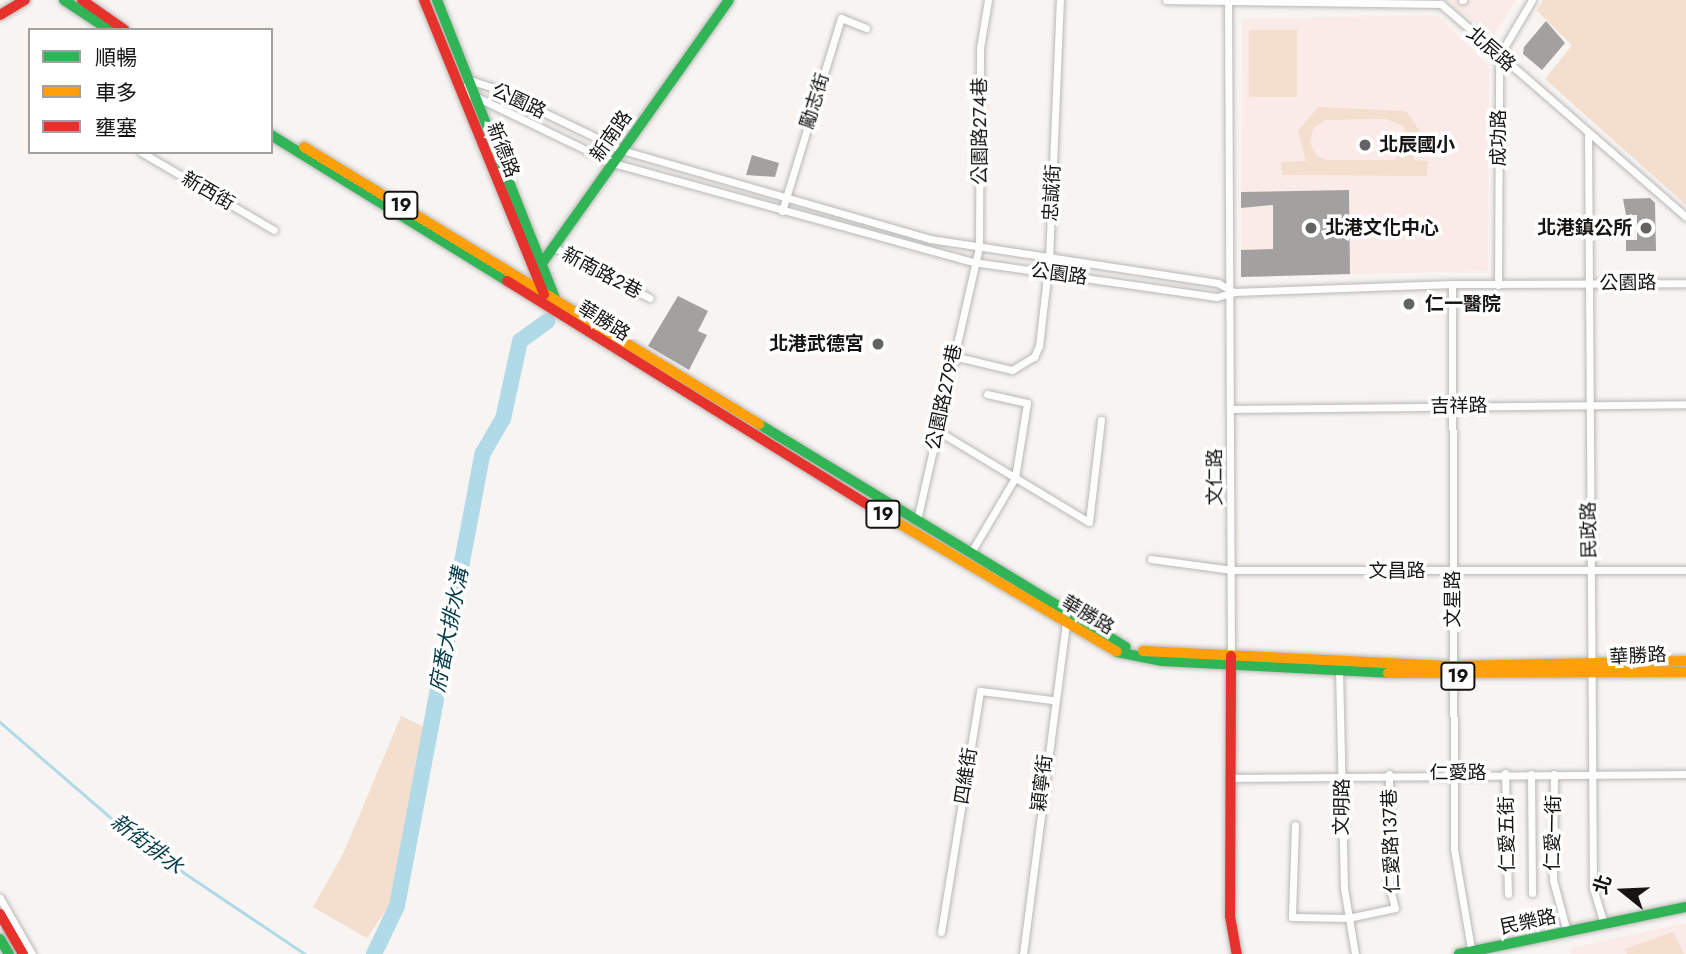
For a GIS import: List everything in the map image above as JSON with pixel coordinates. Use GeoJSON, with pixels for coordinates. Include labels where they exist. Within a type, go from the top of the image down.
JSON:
{"type":"FeatureCollection","features":[{"type":"Feature","properties":{"kind":"main road"},"geometry":{"type":"LineString","coordinates":[[0,15],[25,0]]}},
{"type":"Feature","properties":{"kind":"main road"},"geometry":{"type":"LineString","coordinates":[[64,0],[106,28]]}},
{"type":"Feature","properties":{"kind":"main road"},"geometry":{"type":"LineString","coordinates":[[82,0],[122,28]]}},
{"type":"Feature","properties":{"kind":"main road","name":"新德路"},"geometry":{"type":"LineString","coordinates":[[424,0],[462,90],[530,283]]}},
{"type":"Feature","properties":{"kind":"main road","name":"新德路"},"geometry":{"type":"LineString","coordinates":[[437,0],[472,81],[557,306]]}},
{"type":"Feature","properties":{"kind":"main road","name":"新南路"},"geometry":{"type":"LineString","coordinates":[[530,283],[729,0]]}},
{"type":"Feature","properties":{"kind":"main road","name":"19"},"geometry":{"type":"LineString","coordinates":[[273,128],[530,283],[557,306]]}},
{"type":"Feature","properties":{"kind":"main road","name":"19"},"geometry":{"type":"LineString","coordinates":[[273,136],[530,283],[557,306]]}},
{"type":"Feature","properties":{"kind":"main road","name":"華勝路"},"geometry":{"type":"LineString","coordinates":[[557,306],[913,526],[1068,619],[1125,647],[1339,672],[1454,671],[1686,661]]}},
{"type":"Feature","properties":{"kind":"main road","name":"華勝路"},"geometry":{"type":"LineString","coordinates":[[913,526],[970,554],[1068,619]]}},
{"type":"Feature","properties":{"kind":"main road","name":"華勝路"},"geometry":{"type":"LineString","coordinates":[[1231,660],[1339,660],[1454,671],[1591,676],[1686,672]]}},
{"type":"Feature","properties":{"kind":"main road","name":"文仁路"},"geometry":{"type":"LineString","coordinates":[[1231,660],[1230,916],[1237,954]]}},
{"type":"Feature","properties":{"kind":"main road","name":"民樂路"},"geometry":{"type":"LineString","coordinates":[[1460,954],[1686,907]]}},
{"type":"Feature","properties":{"kind":"main road"},"geometry":{"type":"LineString","coordinates":[[0,914],[23,954]]}},
{"type":"Feature","properties":{"kind":"main road"},"geometry":{"type":"LineString","coordinates":[[0,939],[9,954]]}},
{"type":"Feature","properties":{"kind":"street","name":"公園路274巷"},"geometry":{"type":"LineString","coordinates":[[973,262],[979,248],[980,48],[988,0]]}},
{"type":"Feature","properties":{"kind":"street","name":"忠誠街"},"geometry":{"type":"LineString","coordinates":[[953,356],[1012,370],[1034,358],[1039,346],[1049,260],[1060,0]]}},
{"type":"Feature","properties":{"kind":"street","name":"北辰路"},"geometry":{"type":"LineString","coordinates":[[1166,0],[1441,2],[1499,56],[1686,218]]}},
{"type":"Feature","properties":{"kind":"street"},"geometry":{"type":"LineString","coordinates":[[1499,56],[1532,0]]}},
{"type":"Feature","properties":{"kind":"street","name":"文仁路"},"geometry":{"type":"LineString","coordinates":[[1228,1],[1234,292],[1231,660]]}},
{"type":"Feature","properties":{"kind":"street","name":"勵志街"},"geometry":{"type":"LineString","coordinates":[[782,211],[841,18],[866,28]]}},
{"type":"Feature","properties":{"kind":"street","name":"成功路"},"geometry":{"type":"LineString","coordinates":[[1498,285],[1499,56]]}},
{"type":"Feature","properties":{"kind":"street","name":"公園路"},"geometry":{"type":"LineString","coordinates":[[1234,292],[1218,283],[979,248],[622,150],[472,81],[462,90],[613,163],[973,262],[1217,297],[1234,292],[1452,284],[1686,282]]}},
{"type":"Feature","properties":{"kind":"street","name":"民政路"},"geometry":{"type":"LineString","coordinates":[[1588,133],[1587,404],[1593,888],[1604,924]]}},
{"type":"Feature","properties":{"kind":"street","name":"新西街"},"geometry":{"type":"LineString","coordinates":[[144,154],[274,230]]}},
{"type":"Feature","properties":{"kind":"street","name":"新南路2巷"},"geometry":{"type":"LineString","coordinates":[[555,248],[650,298]]}},
{"type":"Feature","properties":{"kind":"street","name":"公園路279巷"},"geometry":{"type":"LineString","coordinates":[[913,526],[938,430],[973,262]]}},
{"type":"Feature","properties":{"kind":"street","name":"文星路"},"geometry":{"type":"LineString","coordinates":[[1452,284],[1454,849],[1472,953]]}},
{"type":"Feature","properties":{"kind":"street"},"geometry":{"type":"LineString","coordinates":[[970,554],[1015,478],[1027,403],[987,394]]}},
{"type":"Feature","properties":{"kind":"street","name":"吉祥路"},"geometry":{"type":"LineString","coordinates":[[1232,409],[1686,404]]}},
{"type":"Feature","properties":{"kind":"street"},"geometry":{"type":"LineString","coordinates":[[938,430],[1089,522],[1101,420]]}},
{"type":"Feature","properties":{"kind":"street","name":"文昌路"},"geometry":{"type":"LineString","coordinates":[[1151,559],[1232,570],[1686,570]]}},
{"type":"Feature","properties":{"kind":"street","name":"穎寧街"},"geometry":{"type":"LineString","coordinates":[[1023,954],[1052,700],[1068,619]]}},
{"type":"Feature","properties":{"kind":"street","name":"文明路"},"geometry":{"type":"LineString","coordinates":[[1339,660],[1348,918],[1355,954]]}},
{"type":"Feature","properties":{"kind":"street","name":"四維街"},"geometry":{"type":"LineString","coordinates":[[941,932],[981,691],[1052,700]]}},
{"type":"Feature","properties":{"kind":"street","name":"仁愛路"},"geometry":{"type":"LineString","coordinates":[[1231,778],[1453,772],[1554,775],[1686,774]]}},
{"type":"Feature","properties":{"kind":"street","name":"仁愛五街"},"geometry":{"type":"LineString","coordinates":[[1505,773],[1508,894]]}},
{"type":"Feature","properties":{"kind":"street","name":"仁愛路137巷"},"geometry":{"type":"LineString","coordinates":[[1348,918],[1395,908],[1389,885],[1389,774]]}},
{"type":"Feature","properties":{"kind":"street"},"geometry":{"type":"LineString","coordinates":[[1531,774],[1532,893]]}},
{"type":"Feature","properties":{"kind":"street","name":"仁愛一街"},"geometry":{"type":"LineString","coordinates":[[1554,775],[1553,880],[1567,932]]}},
{"type":"Feature","properties":{"kind":"street"},"geometry":{"type":"LineString","coordinates":[[1295,825],[1292,917],[1348,918]]}},
{"type":"Feature","properties":{"kind":"street"},"geometry":{"type":"LineString","coordinates":[[0,898],[32,954]]}},
{"type":"Feature","properties":{"kind":"shaded area"},"geometry":{"type":"Polygon","coordinates":[[[1446,0],[1516,0],[1493,37],[1446,0]]]}},
{"type":"Feature","properties":{"kind":"shaded area"},"geometry":{"type":"Polygon","coordinates":[[[1543,0],[1686,0],[1686,205],[1545,79],[1572,45],[1537,11],[1543,0]]]}},
{"type":"Feature","properties":{"kind":"shaded area","name":"北辰國小"},"geometry":{"type":"Polygon","coordinates":[[[1437,15],[1489,66],[1488,271],[1241,277],[1242,19],[1437,15]]]}},
{"type":"Feature","properties":{"kind":"shaded area"},"geometry":{"type":"Polygon","coordinates":[[[1249,30],[1297,30],[1297,97],[1249,97],[1249,30]]]}},
{"type":"Feature","properties":{"kind":"shaded area"},"geometry":{"type":"Polygon","coordinates":[[[1318,107],[1406,111],[1423,136],[1413,160],[1428,161],[1427,176],[1282,175],[1281,162],[1306,161],[1298,131],[1318,107]],[[1386,119],[1325,120],[1313,129],[1310,143],[1317,156],[1327,160],[1395,160],[1408,138],[1403,126],[1386,119]]]}},
{"type":"Feature","properties":{"kind":"shaded area"},"geometry":{"type":"Polygon","coordinates":[[[401,716],[427,728],[420,777],[393,900],[367,938],[313,907],[344,852],[401,716]]]}},
{"type":"Feature","properties":{"kind":"shaded area"},"geometry":{"type":"Polygon","coordinates":[[[1686,923],[1686,954],[1571,954],[1571,948],[1686,923]]]}},
{"type":"Feature","properties":{"kind":"shaded area"},"geometry":{"type":"Polygon","coordinates":[[[1673,932],[1684,954],[1627,954],[1625,949],[1673,932]]]}},
{"type":"Feature","properties":{"kind":"building"},"geometry":{"type":"Polygon","coordinates":[[[1546,21],[1565,43],[1542,70],[1523,54],[1524,47],[1546,21]]]}},
{"type":"Feature","properties":{"kind":"building"},"geometry":{"type":"Polygon","coordinates":[[[752,155],[779,163],[775,177],[746,175],[752,155]]]}},
{"type":"Feature","properties":{"kind":"building","name":"北港文化中心"},"geometry":{"type":"Polygon","coordinates":[[[1349,190],[1350,274],[1241,277],[1241,250],[1273,249],[1273,205],[1241,208],[1241,192],[1349,190]]]}},
{"type":"Feature","properties":{"kind":"building","name":"北港鎮公所"},"geometry":{"type":"Polygon","coordinates":[[[1650,198],[1655,203],[1656,251],[1626,251],[1626,240],[1637,240],[1637,215],[1626,215],[1623,199],[1650,198]]]}},
{"type":"Feature","properties":{"kind":"building"},"geometry":{"type":"Polygon","coordinates":[[[678,296],[708,311],[698,331],[707,335],[689,370],[648,346],[678,296]]]}},
{"type":"Feature","properties":{"kind":"waterway","name":"府番大排水溝"},"geometry":{"type":"LineString","coordinates":[[374,954],[397,906],[483,453],[503,419],[520,341],[548,321]]}},
{"type":"Feature","properties":{"kind":"waterway","name":"新街排水"},"geometry":{"type":"LineString","coordinates":[[0,722],[140,843],[305,954]]}},
{"type":"Feature","properties":{"kind":"traffic: fast"},"geometry":{"type":"LineString","coordinates":[[64,0],[106,28]]}},
{"type":"Feature","properties":{"kind":"traffic: fast"},"geometry":{"type":"LineString","coordinates":[[437,0],[558,305]]}},
{"type":"Feature","properties":{"kind":"traffic: fast"},"geometry":{"type":"LineString","coordinates":[[540,266],[729,0]]}},
{"type":"Feature","properties":{"kind":"traffic: fast"},"geometry":{"type":"LineString","coordinates":[[273,136],[507,281]]}},
{"type":"Feature","properties":{"kind":"traffic: fast"},"geometry":{"type":"LineString","coordinates":[[759,424],[1126,647]]}},
{"type":"Feature","properties":{"kind":"traffic: fast"},"geometry":{"type":"LineString","coordinates":[[1117,652],[1162,661],[1388,673]]}},
{"type":"Feature","properties":{"kind":"traffic: fast"},"geometry":{"type":"LineString","coordinates":[[1459,954],[1686,907]]}},
{"type":"Feature","properties":{"kind":"traffic: fast"},"geometry":{"type":"LineString","coordinates":[[0,939],[9,954]]}},
{"type":"Feature","properties":{"kind":"traffic: slow"},"geometry":{"type":"LineString","coordinates":[[304,147],[759,424]]}},
{"type":"Feature","properties":{"kind":"traffic: slow"},"geometry":{"type":"LineString","coordinates":[[878,511],[1117,652]]}},
{"type":"Feature","properties":{"kind":"traffic: slow"},"geometry":{"type":"LineString","coordinates":[[1143,651],[1453,666],[1686,661]]}},
{"type":"Feature","properties":{"kind":"traffic: slow"},"geometry":{"type":"LineString","coordinates":[[1388,673],[1686,672]]}},
{"type":"Feature","properties":{"kind":"traffic: jam"},"geometry":{"type":"LineString","coordinates":[[0,15],[25,0]]}},
{"type":"Feature","properties":{"kind":"traffic: jam"},"geometry":{"type":"LineString","coordinates":[[82,0],[122,28]]}},
{"type":"Feature","properties":{"kind":"traffic: jam"},"geometry":{"type":"LineString","coordinates":[[424,0],[544,294]]}},
{"type":"Feature","properties":{"kind":"traffic: jam"},"geometry":{"type":"LineString","coordinates":[[507,281],[878,511]]}},
{"type":"Feature","properties":{"kind":"traffic: jam"},"geometry":{"type":"LineString","coordinates":[[1231,656],[1230,916],[1237,954]]}},
{"type":"Feature","properties":{"kind":"traffic: jam"},"geometry":{"type":"LineString","coordinates":[[0,914],[23,954]]}},
{"type":"Feature","properties":{"kind":"place","name":"北辰國小"},"geometry":{"type":"Point","coordinates":[1365,145]}},
{"type":"Feature","properties":{"kind":"place","name":"北港文化中心"},"geometry":{"type":"Point","coordinates":[1311,228]}},
{"type":"Feature","properties":{"kind":"place","name":"北港鎮公所"},"geometry":{"type":"Point","coordinates":[1646,228]}},
{"type":"Feature","properties":{"kind":"place","name":"仁一醫院"},"geometry":{"type":"Point","coordinates":[1409,304]}},
{"type":"Feature","properties":{"kind":"place","name":"北港武德宮"},"geometry":{"type":"Point","coordinates":[878,344]}}]}
